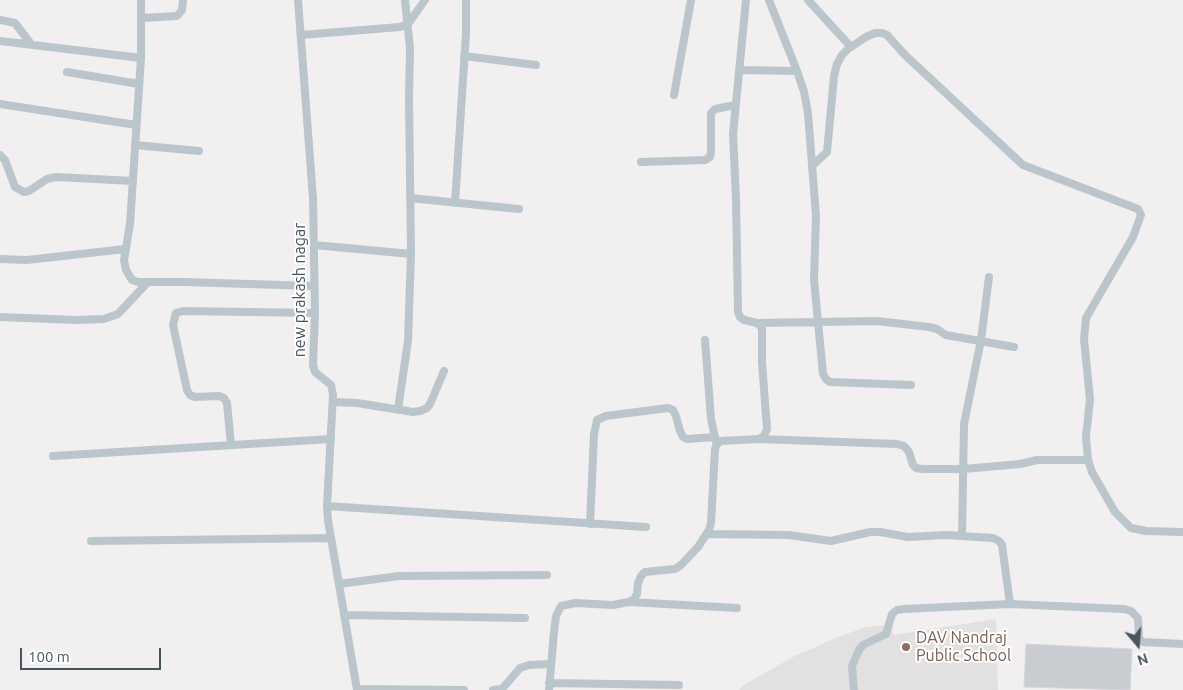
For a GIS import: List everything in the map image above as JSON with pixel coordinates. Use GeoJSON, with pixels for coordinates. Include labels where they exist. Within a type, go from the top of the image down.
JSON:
{"type":"FeatureCollection","features":[{"type":"Feature","properties":{"kind":"street"},"geometry":{"type":"LineString","coordinates":[[141,0],[141,58],[133,181],[130,224],[124,260],[126,270],[132,280],[314,286]]}},
{"type":"Feature","properties":{"kind":"street"},"geometry":{"type":"LineString","coordinates":[[141,18],[177,16],[182,10],[183,0]]}},
{"type":"Feature","properties":{"kind":"street","name":"new prakash nagar"},"geometry":{"type":"LineString","coordinates":[[298,0],[310,154],[314,245],[315,313],[313,365],[315,372],[331,385],[333,402],[328,506],[331,538],[357,689]]}},
{"type":"Feature","properties":{"kind":"street"},"geometry":{"type":"LineString","coordinates":[[398,409],[408,342],[411,254],[410,48],[405,0]]}},
{"type":"Feature","properties":{"kind":"street"},"geometry":{"type":"LineString","coordinates":[[301,35],[400,27],[408,24],[425,0]]}},
{"type":"Feature","properties":{"kind":"street"},"geometry":{"type":"LineString","coordinates":[[455,203],[466,28],[466,0]]}},
{"type":"Feature","properties":{"kind":"street"},"geometry":{"type":"LineString","coordinates":[[674,95],[691,0]]}},
{"type":"Feature","properties":{"kind":"street"},"geometry":{"type":"LineString","coordinates":[[746,0],[733,146],[738,312],[740,317],[757,323],[877,322],[929,327],[937,329],[946,335],[1014,347]]}},
{"type":"Feature","properties":{"kind":"street"},"geometry":{"type":"LineString","coordinates":[[769,0],[798,71],[808,113],[816,216],[814,280],[823,374],[830,382],[911,386]]}},
{"type":"Feature","properties":{"kind":"street"},"geometry":{"type":"LineString","coordinates":[[808,0],[851,47]]}},
{"type":"Feature","properties":{"kind":"street"},"geometry":{"type":"LineString","coordinates":[[0,20],[15,23],[31,44]]}},
{"type":"Feature","properties":{"kind":"street"},"geometry":{"type":"LineString","coordinates":[[813,165],[827,152],[834,76],[837,64],[842,55],[851,47],[875,33],[882,33],[887,35],[905,55],[1023,164],[1138,210],[1141,215],[1133,238],[1086,318],[1084,339],[1090,400],[1086,437],[1088,460],[1092,472],[1115,512],[1131,528],[1146,531],[1183,532]]}},
{"type":"Feature","properties":{"kind":"street"},"geometry":{"type":"LineString","coordinates":[[0,41],[141,58]]}},
{"type":"Feature","properties":{"kind":"street"},"geometry":{"type":"LineString","coordinates":[[464,56],[536,65]]}},
{"type":"Feature","properties":{"kind":"street"},"geometry":{"type":"LineString","coordinates":[[739,70],[798,71]]}},
{"type":"Feature","properties":{"kind":"street"},"geometry":{"type":"LineString","coordinates":[[67,72],[139,84]]}},
{"type":"Feature","properties":{"kind":"street"},"geometry":{"type":"LineString","coordinates":[[0,104],[136,125]]}},
{"type":"Feature","properties":{"kind":"street"},"geometry":{"type":"LineString","coordinates":[[642,162],[706,160],[710,156],[711,150],[711,114],[715,109],[736,105]]}},
{"type":"Feature","properties":{"kind":"street"},"geometry":{"type":"LineString","coordinates":[[135,145],[199,150]]}},
{"type":"Feature","properties":{"kind":"street"},"geometry":{"type":"LineString","coordinates":[[0,155],[5,160],[15,187],[24,192],[33,189],[48,179],[56,177],[133,181]]}},
{"type":"Feature","properties":{"kind":"street"},"geometry":{"type":"LineString","coordinates":[[410,198],[519,209]]}},
{"type":"Feature","properties":{"kind":"street"},"geometry":{"type":"LineString","coordinates":[[314,245],[411,254]]}},
{"type":"Feature","properties":{"kind":"street"},"geometry":{"type":"LineString","coordinates":[[0,259],[26,260],[125,249]]}},
{"type":"Feature","properties":{"kind":"street"},"geometry":{"type":"LineString","coordinates":[[962,536],[966,415],[981,340],[989,277]]}},
{"type":"Feature","properties":{"kind":"street"},"geometry":{"type":"LineString","coordinates":[[0,317],[76,320],[104,319],[118,314],[148,282]]}},
{"type":"Feature","properties":{"kind":"street"},"geometry":{"type":"LineString","coordinates":[[232,445],[227,403],[224,398],[219,396],[195,396],[187,390],[174,334],[173,325],[176,313],[182,311],[315,313]]}},
{"type":"Feature","properties":{"kind":"street"},"geometry":{"type":"LineString","coordinates":[[757,323],[762,328],[763,334],[762,362],[768,423],[764,436],[759,439]]}},
{"type":"Feature","properties":{"kind":"street"},"geometry":{"type":"LineString","coordinates":[[628,602],[634,599],[637,594],[638,583],[645,572],[670,570],[681,565],[698,547],[711,523],[716,440],[709,402],[705,340]]}},
{"type":"Feature","properties":{"kind":"street"},"geometry":{"type":"LineString","coordinates":[[333,402],[357,403],[413,412],[420,411],[427,408],[444,371]]}},
{"type":"Feature","properties":{"kind":"street"},"geometry":{"type":"LineString","coordinates":[[590,524],[594,434],[597,420],[606,416],[668,408],[676,416],[680,431],[687,440],[759,439],[897,444],[904,446],[909,452],[916,468],[964,468],[1020,464],[1037,460],[1088,460]]}},
{"type":"Feature","properties":{"kind":"street"},"geometry":{"type":"LineString","coordinates":[[53,456],[331,440]]}},
{"type":"Feature","properties":{"kind":"street"},"geometry":{"type":"LineString","coordinates":[[328,506],[646,527]]}},
{"type":"Feature","properties":{"kind":"street"},"geometry":{"type":"LineString","coordinates":[[706,534],[789,535],[831,541],[870,532],[880,532],[908,538],[962,536],[993,538],[999,541],[1002,546],[1010,604]]}},
{"type":"Feature","properties":{"kind":"street"},"geometry":{"type":"LineString","coordinates":[[91,541],[331,538]]}},
{"type":"Feature","properties":{"kind":"street"},"geometry":{"type":"LineString","coordinates":[[339,584],[399,576],[547,576]]}},
{"type":"Feature","properties":{"kind":"street"},"geometry":{"type":"LineString","coordinates":[[679,685],[549,686],[556,616],[561,606],[575,604],[613,605],[628,602],[737,608]]}},
{"type":"Feature","properties":{"kind":"street"},"geometry":{"type":"LineString","coordinates":[[854,690],[852,666],[859,650],[863,644],[886,634],[889,618],[897,610],[1010,604],[1131,611],[1138,618],[1140,638],[1143,642],[1183,644]]}},
{"type":"Feature","properties":{"kind":"street"},"geometry":{"type":"LineString","coordinates":[[344,615],[525,618]]}},
{"type":"Feature","properties":{"kind":"street"},"geometry":{"type":"LineString","coordinates":[[493,690],[502,689],[520,668],[529,665],[551,664]]}},
{"type":"Feature","properties":{"kind":"street"},"geometry":{"type":"LineString","coordinates":[[357,689],[464,690]]}},
{"type":"Feature","properties":{"kind":"shaded area","name":"DAV Nandraj Public School"},"geometry":{"type":"Polygon","coordinates":[[[996,619],[998,690],[739,690],[742,686],[793,657],[866,627],[889,625],[894,635],[996,619]]]}},
{"type":"Feature","properties":{"kind":"building"},"geometry":{"type":"Polygon","coordinates":[[[1026,644],[1132,649],[1130,690],[1024,687],[1026,644]]]}},
{"type":"Feature","properties":{"kind":"place","name":"DAV Nandraj Public School"},"geometry":{"type":"Point","coordinates":[906,647]}}]}
